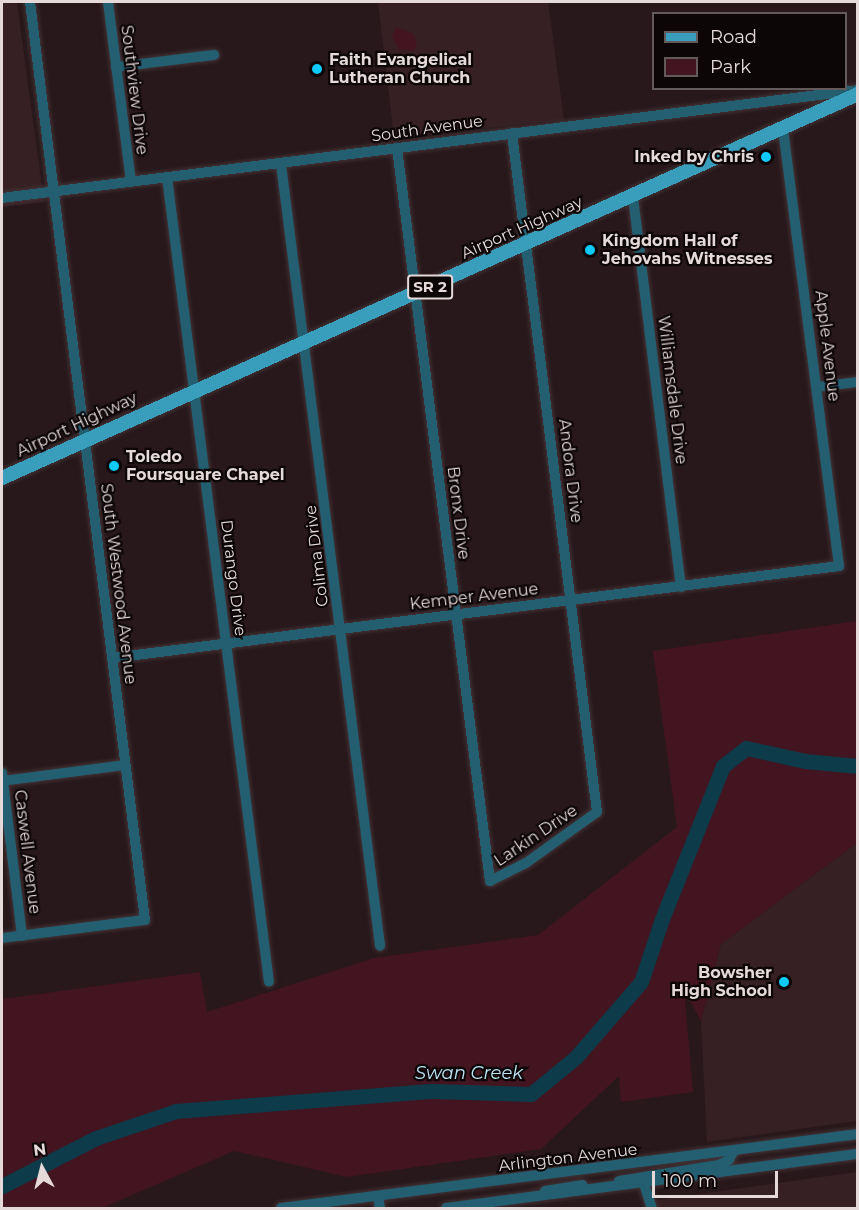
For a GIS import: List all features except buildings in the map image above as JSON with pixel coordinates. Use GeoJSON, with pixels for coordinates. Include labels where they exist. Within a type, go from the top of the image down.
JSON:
{"type":"FeatureCollection","features":[{"type":"Feature","properties":{"kind":"main road","name":"Airport Highway"},"geometry":{"type":"LineString","coordinates":[[2,478],[783,130],[858,94]]}},
{"type":"Feature","properties":{"kind":"street","name":"South Westwood Avenue"},"geometry":{"type":"LineString","coordinates":[[22,936],[145,921],[30,2]]}},
{"type":"Feature","properties":{"kind":"street","name":"Southview Drive"},"geometry":{"type":"LineString","coordinates":[[108,2],[130,182]]}},
{"type":"Feature","properties":{"kind":"street"},"geometry":{"type":"LineString","coordinates":[[116,68],[214,56]]}},
{"type":"Feature","properties":{"kind":"street","name":"South Avenue"},"geometry":{"type":"LineString","coordinates":[[2,198],[858,90]]}},
{"type":"Feature","properties":{"kind":"street","name":"Apple Avenue"},"geometry":{"type":"LineString","coordinates":[[783,130],[839,566]]}},
{"type":"Feature","properties":{"kind":"street","name":"Andora Drive"},"geometry":{"type":"LineString","coordinates":[[512,133],[597,812]]}},
{"type":"Feature","properties":{"kind":"street","name":"Bronx Drive"},"geometry":{"type":"LineString","coordinates":[[398,148],[490,881]]}},
{"type":"Feature","properties":{"kind":"street","name":"Colima Drive"},"geometry":{"type":"LineString","coordinates":[[281,164],[306,342],[380,946]]}},
{"type":"Feature","properties":{"kind":"street","name":"Durango Drive"},"geometry":{"type":"LineString","coordinates":[[167,177],[269,982]]}},
{"type":"Feature","properties":{"kind":"street","name":"Williamsdale Drive"},"geometry":{"type":"LineString","coordinates":[[633,197],[681,586]]}},
{"type":"Feature","properties":{"kind":"street"},"geometry":{"type":"LineString","coordinates":[[817,387],[858,382]]}},
{"type":"Feature","properties":{"kind":"street","name":"Kemper Avenue"},"geometry":{"type":"LineString","coordinates":[[112,658],[839,566]]}},
{"type":"Feature","properties":{"kind":"street"},"geometry":{"type":"LineString","coordinates":[[2,778],[125,765]]}},
{"type":"Feature","properties":{"kind":"street","name":"Caswell Avenue"},"geometry":{"type":"LineString","coordinates":[[2,778],[22,936]]}},
{"type":"Feature","properties":{"kind":"street","name":"Larkin Drive"},"geometry":{"type":"LineString","coordinates":[[490,881],[526,863],[597,812]]}},
{"type":"Feature","properties":{"kind":"street"},"geometry":{"type":"LineString","coordinates":[[2,938],[22,936]]}},
{"type":"Feature","properties":{"kind":"street","name":"Arlington Avenue"},"geometry":{"type":"LineString","coordinates":[[281,1209],[858,1134]]}},
{"type":"Feature","properties":{"kind":"street"},"geometry":{"type":"LineString","coordinates":[[498,1202],[559,1187],[719,1165],[729,1160],[733,1152]]}},
{"type":"Feature","properties":{"kind":"street"},"geometry":{"type":"LineString","coordinates":[[446,1209],[858,1154]]}},
{"type":"Feature","properties":{"kind":"street"},"geometry":{"type":"LineString","coordinates":[[644,1184],[652,1209]]}},
{"type":"Feature","properties":{"kind":"street"},"geometry":{"type":"LineString","coordinates":[[378,1196],[380,1209]]}},
{"type":"Feature","properties":{"kind":"shaded area"},"geometry":{"type":"Polygon","coordinates":[[[2,2],[17,2],[44,202],[2,207],[2,2]]]}},
{"type":"Feature","properties":{"kind":"shaded area"},"geometry":{"type":"Polygon","coordinates":[[[378,2],[548,2],[564,120],[394,137],[378,2]]]}},
{"type":"Feature","properties":{"kind":"shaded area","name":"Bowsher High School"},"geometry":{"type":"Polygon","coordinates":[[[857,843],[857,1121],[707,1142],[701,1021],[721,944],[857,843]]]}},
{"type":"Feature","properties":{"kind":"shaded area"},"geometry":{"type":"Polygon","coordinates":[[[857,1172],[857,1208],[647,1208],[649,1201],[857,1172]]]}},
{"type":"Feature","properties":{"kind":"green space"},"geometry":{"type":"Polygon","coordinates":[[[396,27],[414,34],[417,47],[414,51],[399,50],[392,37],[396,27]]]}},
{"type":"Feature","properties":{"kind":"green space"},"geometry":{"type":"Polygon","coordinates":[[[857,621],[857,843],[721,944],[701,1021],[684,989],[693,1092],[621,1102],[619,1076],[541,1149],[347,1177],[234,1151],[102,1208],[2,1208],[2,999],[200,972],[207,1012],[374,958],[538,935],[677,827],[653,651],[857,621]]]}},
{"type":"Feature","properties":{"kind":"waterway","name":"Swan Creek"},"geometry":{"type":"LineString","coordinates":[[2,1186],[96,1138],[176,1111],[432,1091],[531,1094],[576,1057],[641,982],[662,919],[723,766],[746,748],[805,761],[858,766]]}},
{"type":"Feature","properties":{"kind":"place","name":"Faith Evangelical Lutheran Church"},"geometry":{"type":"Point","coordinates":[317,69]}},
{"type":"Feature","properties":{"kind":"place","name":"Inked by Chris"},"geometry":{"type":"Point","coordinates":[766,157]}},
{"type":"Feature","properties":{"kind":"place","name":"Kingdom Hall of Jehovahs Witnesses"},"geometry":{"type":"Point","coordinates":[590,250]}},
{"type":"Feature","properties":{"kind":"place","name":"Toledo Foursquare Chapel"},"geometry":{"type":"Point","coordinates":[114,466]}},
{"type":"Feature","properties":{"kind":"place","name":"Bowsher High School"},"geometry":{"type":"Point","coordinates":[784,982]}}]}
